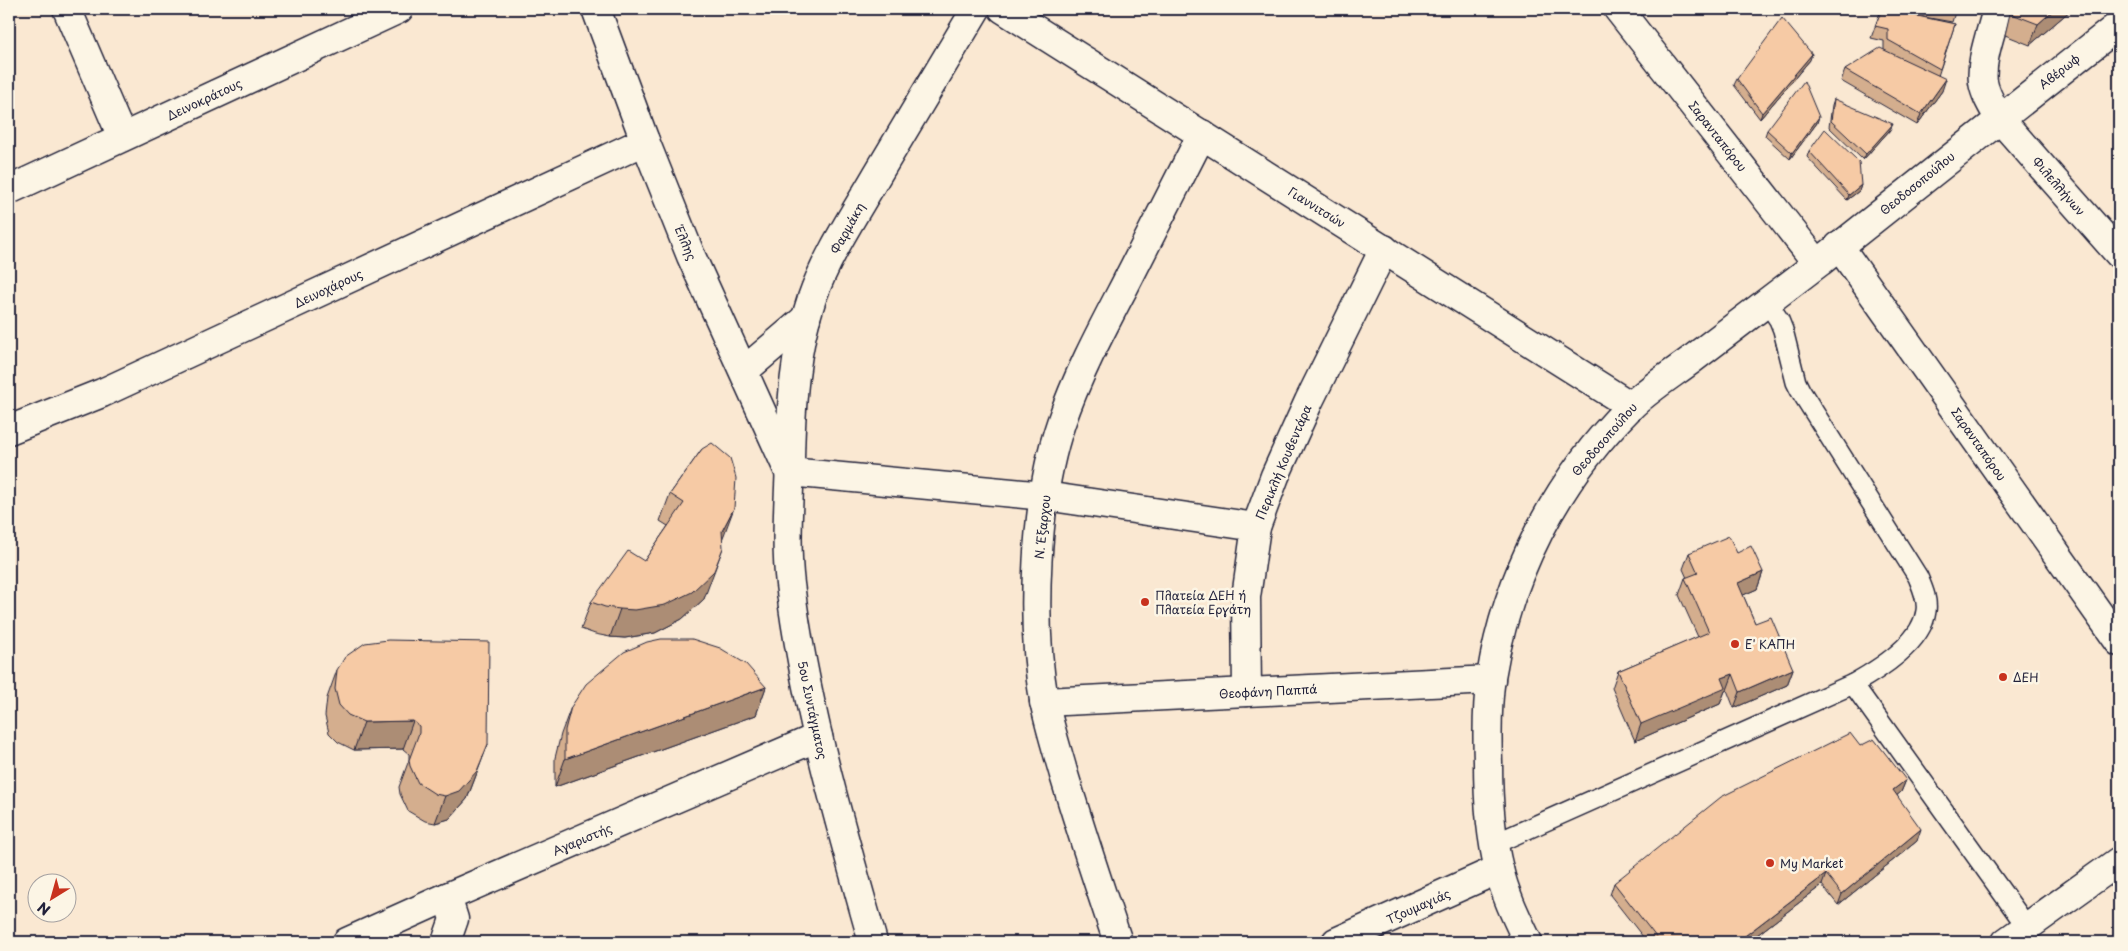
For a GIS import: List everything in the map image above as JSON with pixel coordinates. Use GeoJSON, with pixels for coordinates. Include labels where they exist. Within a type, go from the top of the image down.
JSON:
{"type":"FeatureCollection","features":[{"type":"Feature","properties":{"kind":"street"},"geometry":{"type":"LineString","coordinates":[[67,9],[122,137]]}},
{"type":"Feature","properties":{"kind":"street","name":"Δεινοκράτους"},"geometry":{"type":"LineString","coordinates":[[9,190],[399,9]]}},
{"type":"Feature","properties":{"kind":"street","name":"Έλλης"},"geometry":{"type":"LineString","coordinates":[[596,9],[645,142],[691,256],[790,472]]}},
{"type":"Feature","properties":{"kind":"street","name":"Φαρμάκη"},"geometry":{"type":"LineString","coordinates":[[790,472],[791,411],[798,357],[806,318],[814,292],[831,256],[976,9]]}},
{"type":"Feature","properties":{"kind":"street","name":"Γιαννιτσών"},"geometry":{"type":"LineString","coordinates":[[1003,9],[1631,406]]}},
{"type":"Feature","properties":{"kind":"street","name":"Σαρανταπόρου"},"geometry":{"type":"LineString","coordinates":[[1618,9],[1817,263]]}},
{"type":"Feature","properties":{"kind":"street","name":"Φιλελλήνων"},"geometry":{"type":"LineString","coordinates":[[1997,9],[1983,68],[1983,83],[1999,118],[2119,254]]}},
{"type":"Feature","properties":{"kind":"street","name":"Αβέρωφ"},"geometry":{"type":"LineString","coordinates":[[1999,118],[2119,25]]}},
{"type":"Feature","properties":{"kind":"street","name":"Θεοδοσοπούλου"},"geometry":{"type":"LineString","coordinates":[[1528,942],[1508,897],[1496,857],[1488,792],[1487,736],[1491,680],[1508,605],[1526,558],[1547,515],[1589,452],[1631,406],[1839,246],[1999,118]]}},
{"type":"Feature","properties":{"kind":"street","name":"Ν. Έξαρχου"},"geometry":{"type":"LineString","coordinates":[[1118,942],[1079,824],[1044,702],[1038,605],[1039,548],[1045,496],[1058,433],[1071,396],[1097,339],[1202,134]]}},
{"type":"Feature","properties":{"kind":"street","name":"Δεινοχάρους"},"geometry":{"type":"LineString","coordinates":[[9,430],[102,393],[645,142]]}},
{"type":"Feature","properties":{"kind":"street","name":"Σαρανταπόρου"},"geometry":{"type":"LineString","coordinates":[[1839,246],[2119,642]]}},
{"type":"Feature","properties":{"kind":"street","name":"Περικλή Κουβεντάρα"},"geometry":{"type":"LineString","coordinates":[[1247,692],[1246,597],[1256,527],[1272,483],[1305,409],[1384,249]]}},
{"type":"Feature","properties":{"kind":"street"},"geometry":{"type":"LineString","coordinates":[[744,370],[806,318]]}},
{"type":"Feature","properties":{"kind":"street"},"geometry":{"type":"LineString","coordinates":[[790,472],[1045,496],[1256,527]]}},
{"type":"Feature","properties":{"kind":"street","name":"5ου Συντάγματος"},"geometry":{"type":"LineString","coordinates":[[790,472],[787,536],[790,583],[798,637],[818,736],[873,942]]}},
{"type":"Feature","properties":{"kind":"street","name":"Θεοφάνη Παππά"},"geometry":{"type":"LineString","coordinates":[[1044,702],[1491,680]]}},
{"type":"Feature","properties":{"kind":"street","name":"Αγαριστής"},"geometry":{"type":"LineString","coordinates":[[347,942],[818,736]]}},
{"type":"Feature","properties":{"kind":"street","name":"Τζουμαγιάς"},"geometry":{"type":"LineString","coordinates":[[1336,942],[1496,857]]}},
{"type":"Feature","properties":{"kind":"street"},"geometry":{"type":"LineString","coordinates":[[2017,935],[2119,861]]}},
{"type":"Feature","properties":{"kind":"street"},"geometry":{"type":"LineString","coordinates":[[446,942],[454,919],[447,897]]}},
{"type":"Feature","properties":{"kind":"lane"},"geometry":{"type":"LineString","coordinates":[[1496,857],[1853,684],[1879,668],[1904,648],[1916,635],[1924,622],[1927,610],[1925,593],[1918,577],[1800,390],[1796,382],[1779,320],[1767,302]]}},
{"type":"Feature","properties":{"kind":"lane"},"geometry":{"type":"LineString","coordinates":[[1853,684],[2017,935]]}},
{"type":"Feature","properties":{"kind":"building"},"geometry":{"type":"Polygon","coordinates":[[[1882,9],[1955,24],[1940,69],[1888,40],[1888,29],[1875,26],[1882,9]]]}},
{"type":"Feature","properties":{"kind":"building"},"geometry":{"type":"Polygon","coordinates":[[[2014,9],[2055,9],[2038,24],[2012,14],[2014,9]]]}},
{"type":"Feature","properties":{"kind":"building"},"geometry":{"type":"Polygon","coordinates":[[[1782,18],[1812,54],[1762,113],[1737,79],[1782,18]]]}},
{"type":"Feature","properties":{"kind":"building"},"geometry":{"type":"Polygon","coordinates":[[[1880,48],[1946,79],[1921,114],[1845,70],[1880,48]]]}},
{"type":"Feature","properties":{"kind":"building"},"geometry":{"type":"Polygon","coordinates":[[[1804,81],[1819,117],[1792,153],[1767,130],[1804,81]]]}},
{"type":"Feature","properties":{"kind":"building"},"geometry":{"type":"Polygon","coordinates":[[[1834,99],[1893,124],[1866,154],[1831,121],[1834,99]]]}},
{"type":"Feature","properties":{"kind":"building"},"geometry":{"type":"Polygon","coordinates":[[[1825,129],[1859,162],[1861,185],[1849,195],[1809,151],[1825,129]]]}},
{"type":"Feature","properties":{"kind":"building"},"geometry":{"type":"Polygon","coordinates":[[[712,443],[730,458],[736,478],[734,508],[722,531],[723,548],[714,571],[692,592],[665,605],[635,610],[605,607],[591,602],[628,551],[644,561],[684,503],[670,494],[702,449],[712,443]]]}},
{"type":"Feature","properties":{"kind":"building","name":"Ε' ΚΑΠΗ"},"geometry":{"type":"Polygon","coordinates":[[[1729,536],[1737,553],[1751,546],[1763,572],[1738,583],[1755,623],[1771,617],[1793,669],[1740,692],[1733,674],[1722,678],[1726,688],[1641,724],[1618,671],[1709,632],[1685,578],[1698,573],[1689,553],[1729,536]]]}},
{"type":"Feature","properties":{"kind":"building"},"geometry":{"type":"Polygon","coordinates":[[[661,639],[692,639],[720,648],[746,664],[766,687],[565,759],[565,730],[571,707],[586,684],[624,652],[647,642],[661,639]]]}},
{"type":"Feature","properties":{"kind":"building"},"geometry":{"type":"Polygon","coordinates":[[[388,640],[489,642],[488,744],[477,771],[459,791],[445,796],[435,794],[418,783],[409,760],[419,733],[419,726],[413,721],[364,722],[348,715],[339,705],[335,689],[337,670],[345,657],[365,643],[388,640]]]}},
{"type":"Feature","properties":{"kind":"building","name":"My Market"},"geometry":{"type":"Polygon","coordinates":[[[1850,733],[1860,746],[1874,739],[1906,780],[1893,790],[1921,829],[1842,894],[1826,874],[1737,942],[1660,942],[1614,883],[1721,797],[1850,733]]]}},
{"type":"Feature","properties":{"kind":"place","name":"Πλατεία ΔΕΗ ή Πλατεία Εργάτη"},"geometry":{"type":"Point","coordinates":[1145,602]}},
{"type":"Feature","properties":{"kind":"place","name":"Ε' ΚΑΠΗ"},"geometry":{"type":"Point","coordinates":[1735,644]}},
{"type":"Feature","properties":{"kind":"place","name":"ΔΕΗ"},"geometry":{"type":"Point","coordinates":[2003,677]}},
{"type":"Feature","properties":{"kind":"place","name":"My Market"},"geometry":{"type":"Point","coordinates":[1770,863]}}]}
